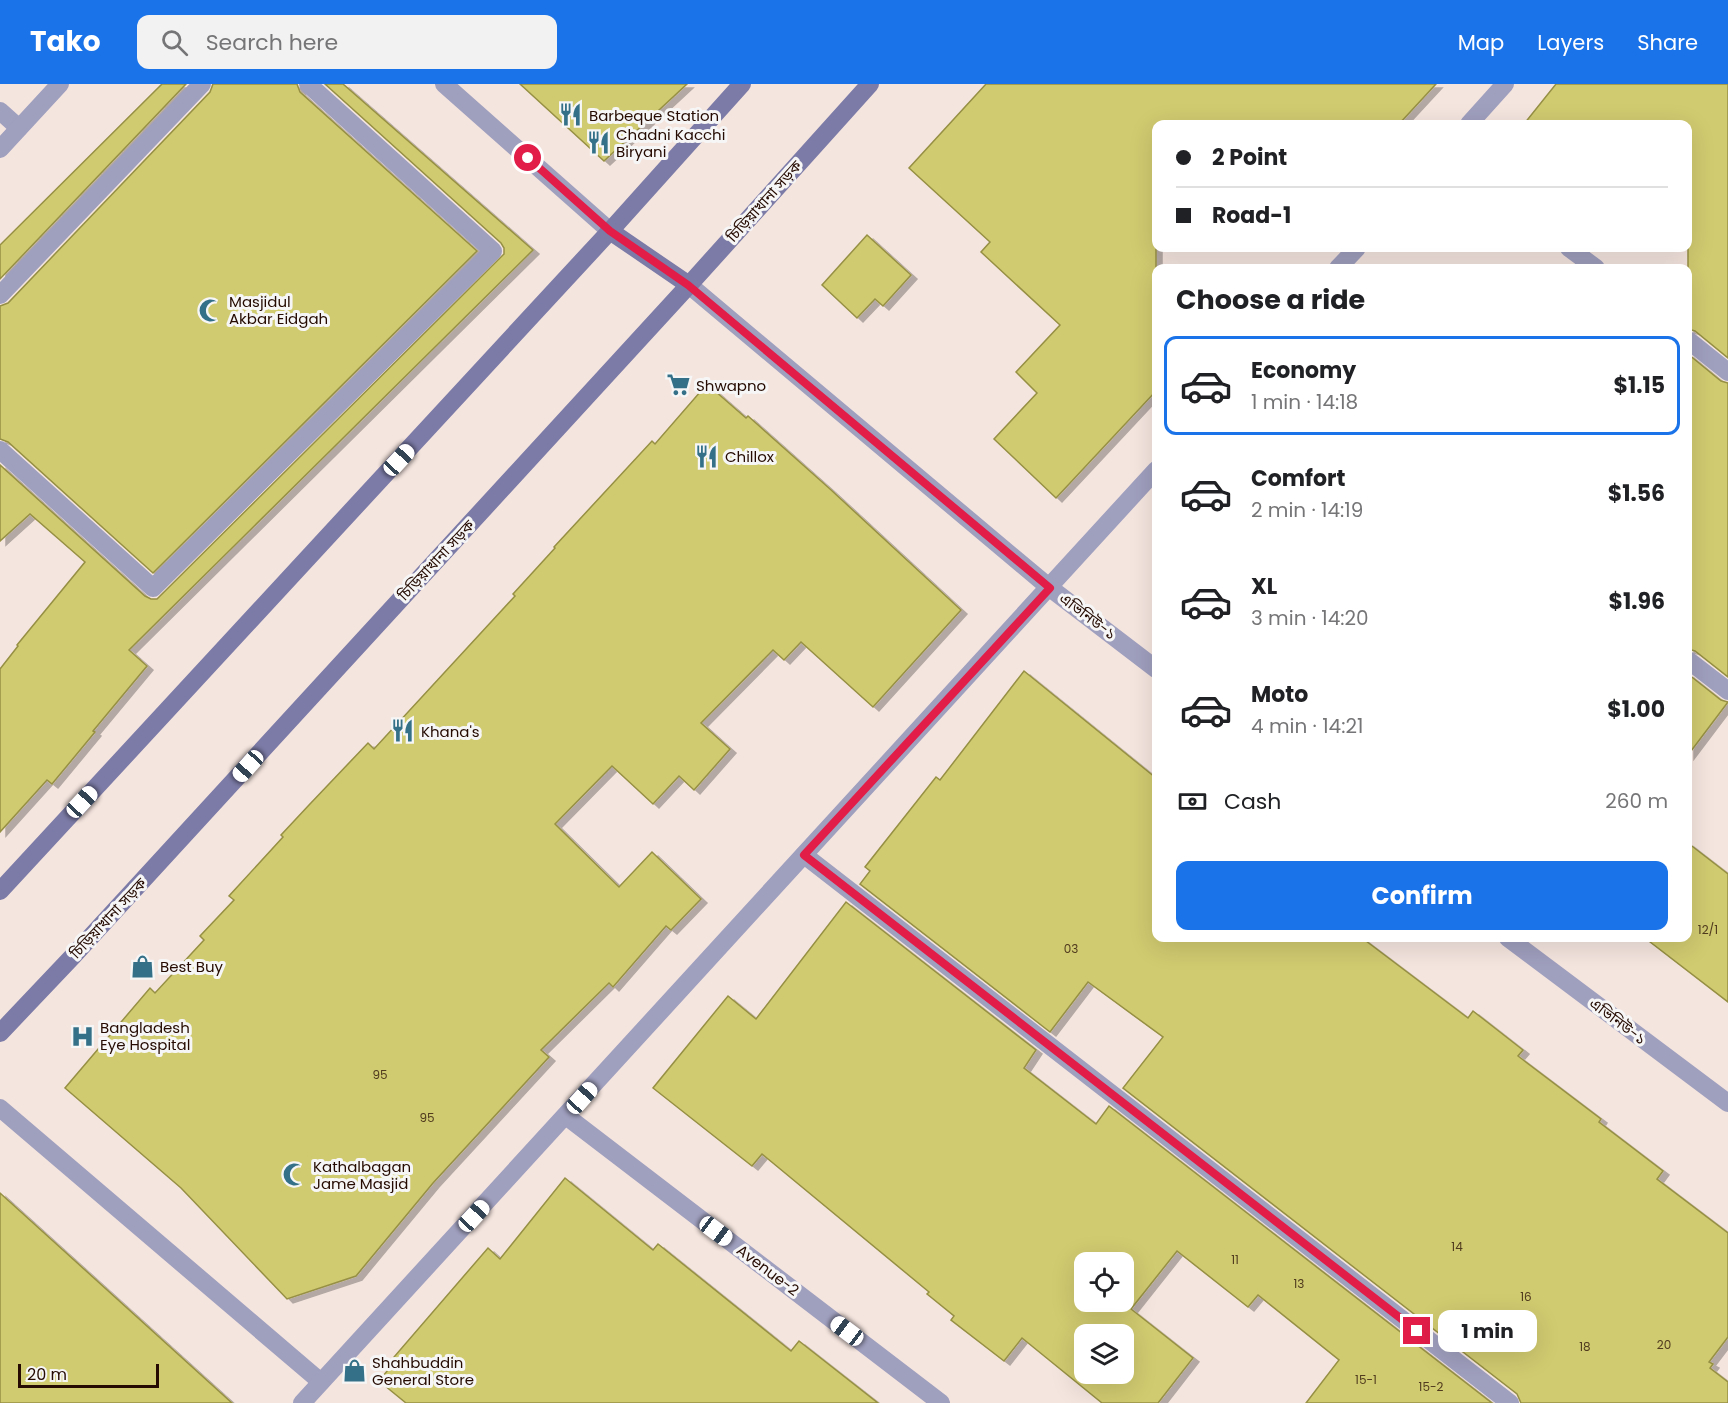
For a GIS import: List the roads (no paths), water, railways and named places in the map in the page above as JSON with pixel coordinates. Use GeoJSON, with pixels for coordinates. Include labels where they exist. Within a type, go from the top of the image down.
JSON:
{"type":"FeatureCollection","features":[{"type":"Feature","properties":{"kind":"main road"},"geometry":{"type":"LineString","coordinates":[[0,891],[610,231],[742,84]]}},
{"type":"Feature","properties":{"kind":"main road","name":"চিড়িয়াখানা সড়ক"},"geometry":{"type":"LineString","coordinates":[[0,1033],[74,955],[870,84]]}},
{"type":"Feature","properties":{"kind":"main road"},"geometry":{"type":"LineString","coordinates":[[610,231],[688,285]]}},
{"type":"Feature","properties":{"kind":"street"},"geometry":{"type":"LineString","coordinates":[[0,149],[60,84]]}},
{"type":"Feature","properties":{"kind":"street"},"geometry":{"type":"LineString","coordinates":[[0,295],[202,84]]}},
{"type":"Feature","properties":{"kind":"street"},"geometry":{"type":"LineString","coordinates":[[0,450],[153,588],[493,251],[308,84]]}},
{"type":"Feature","properties":{"kind":"street"},"geometry":{"type":"LineString","coordinates":[[444,84],[610,231]]}},
{"type":"Feature","properties":{"kind":"street"},"geometry":{"type":"LineString","coordinates":[[1473,120],[1505,84]]}},
{"type":"Feature","properties":{"kind":"street"},"geometry":{"type":"LineString","coordinates":[[0,111],[19,129]]}},
{"type":"Feature","properties":{"kind":"street"},"geometry":{"type":"LineString","coordinates":[[1342,264],[1353,252]]}},
{"type":"Feature","properties":{"kind":"street"},"geometry":{"type":"LineString","coordinates":[[1574,252],[1591,264]]}},
{"type":"Feature","properties":{"kind":"street","name":"এভিনিউ-১"},"geometry":{"type":"LineString","coordinates":[[688,285],[1050,588],[1152,666]]}},
{"type":"Feature","properties":{"kind":"street"},"geometry":{"type":"LineString","coordinates":[[1692,343],[1728,372]]}},
{"type":"Feature","properties":{"kind":"street"},"geometry":{"type":"LineString","coordinates":[[302,1403],[1152,474]]}},
{"type":"Feature","properties":{"kind":"street"},"geometry":{"type":"LineString","coordinates":[[1692,663],[1728,691]]}},
{"type":"Feature","properties":{"kind":"street"},"geometry":{"type":"LineString","coordinates":[[804,855],[1510,1403]]}},
{"type":"Feature","properties":{"kind":"street","name":"এভিনিউ-১"},"geometry":{"type":"LineString","coordinates":[[1513,942],[1728,1103]]}},
{"type":"Feature","properties":{"kind":"street"},"geometry":{"type":"LineString","coordinates":[[0,1108],[321,1382]]}},
{"type":"Feature","properties":{"kind":"street","name":"Avenue-2"},"geometry":{"type":"LineString","coordinates":[[566,1116],[941,1403]]}},
{"type":"Feature","properties":{"kind":"place","name":"Barbeque Station"},"geometry":{"type":"Point","coordinates":[571,115]}},
{"type":"Feature","properties":{"kind":"place","name":"Chadni Kacchi Biryani"},"geometry":{"type":"Point","coordinates":[598,143]}},
{"type":"Feature","properties":{"kind":"place","name":"Masjidul Akbar Eidgah"},"geometry":{"type":"Point","coordinates":[211,310]}},
{"type":"Feature","properties":{"kind":"place","name":"Shwapno"},"geometry":{"type":"Point","coordinates":[678,385]}},
{"type":"Feature","properties":{"kind":"place","name":"Chillox"},"geometry":{"type":"Point","coordinates":[707,456]}},
{"type":"Feature","properties":{"kind":"place","name":"Khana's"},"geometry":{"type":"Point","coordinates":[403,731]}},
{"type":"Feature","properties":{"kind":"place","name":"Best Buy"},"geometry":{"type":"Point","coordinates":[142,966]}},
{"type":"Feature","properties":{"kind":"place","name":"Bangladesh Eye Hospital"},"geometry":{"type":"Point","coordinates":[82,1036]}},
{"type":"Feature","properties":{"kind":"place","name":"Kathalbagan Jame Masjid"},"geometry":{"type":"Point","coordinates":[295,1175]}},
{"type":"Feature","properties":{"kind":"place","name":"Shahbuddin General Store"},"geometry":{"type":"Point","coordinates":[354,1371]}}]}
